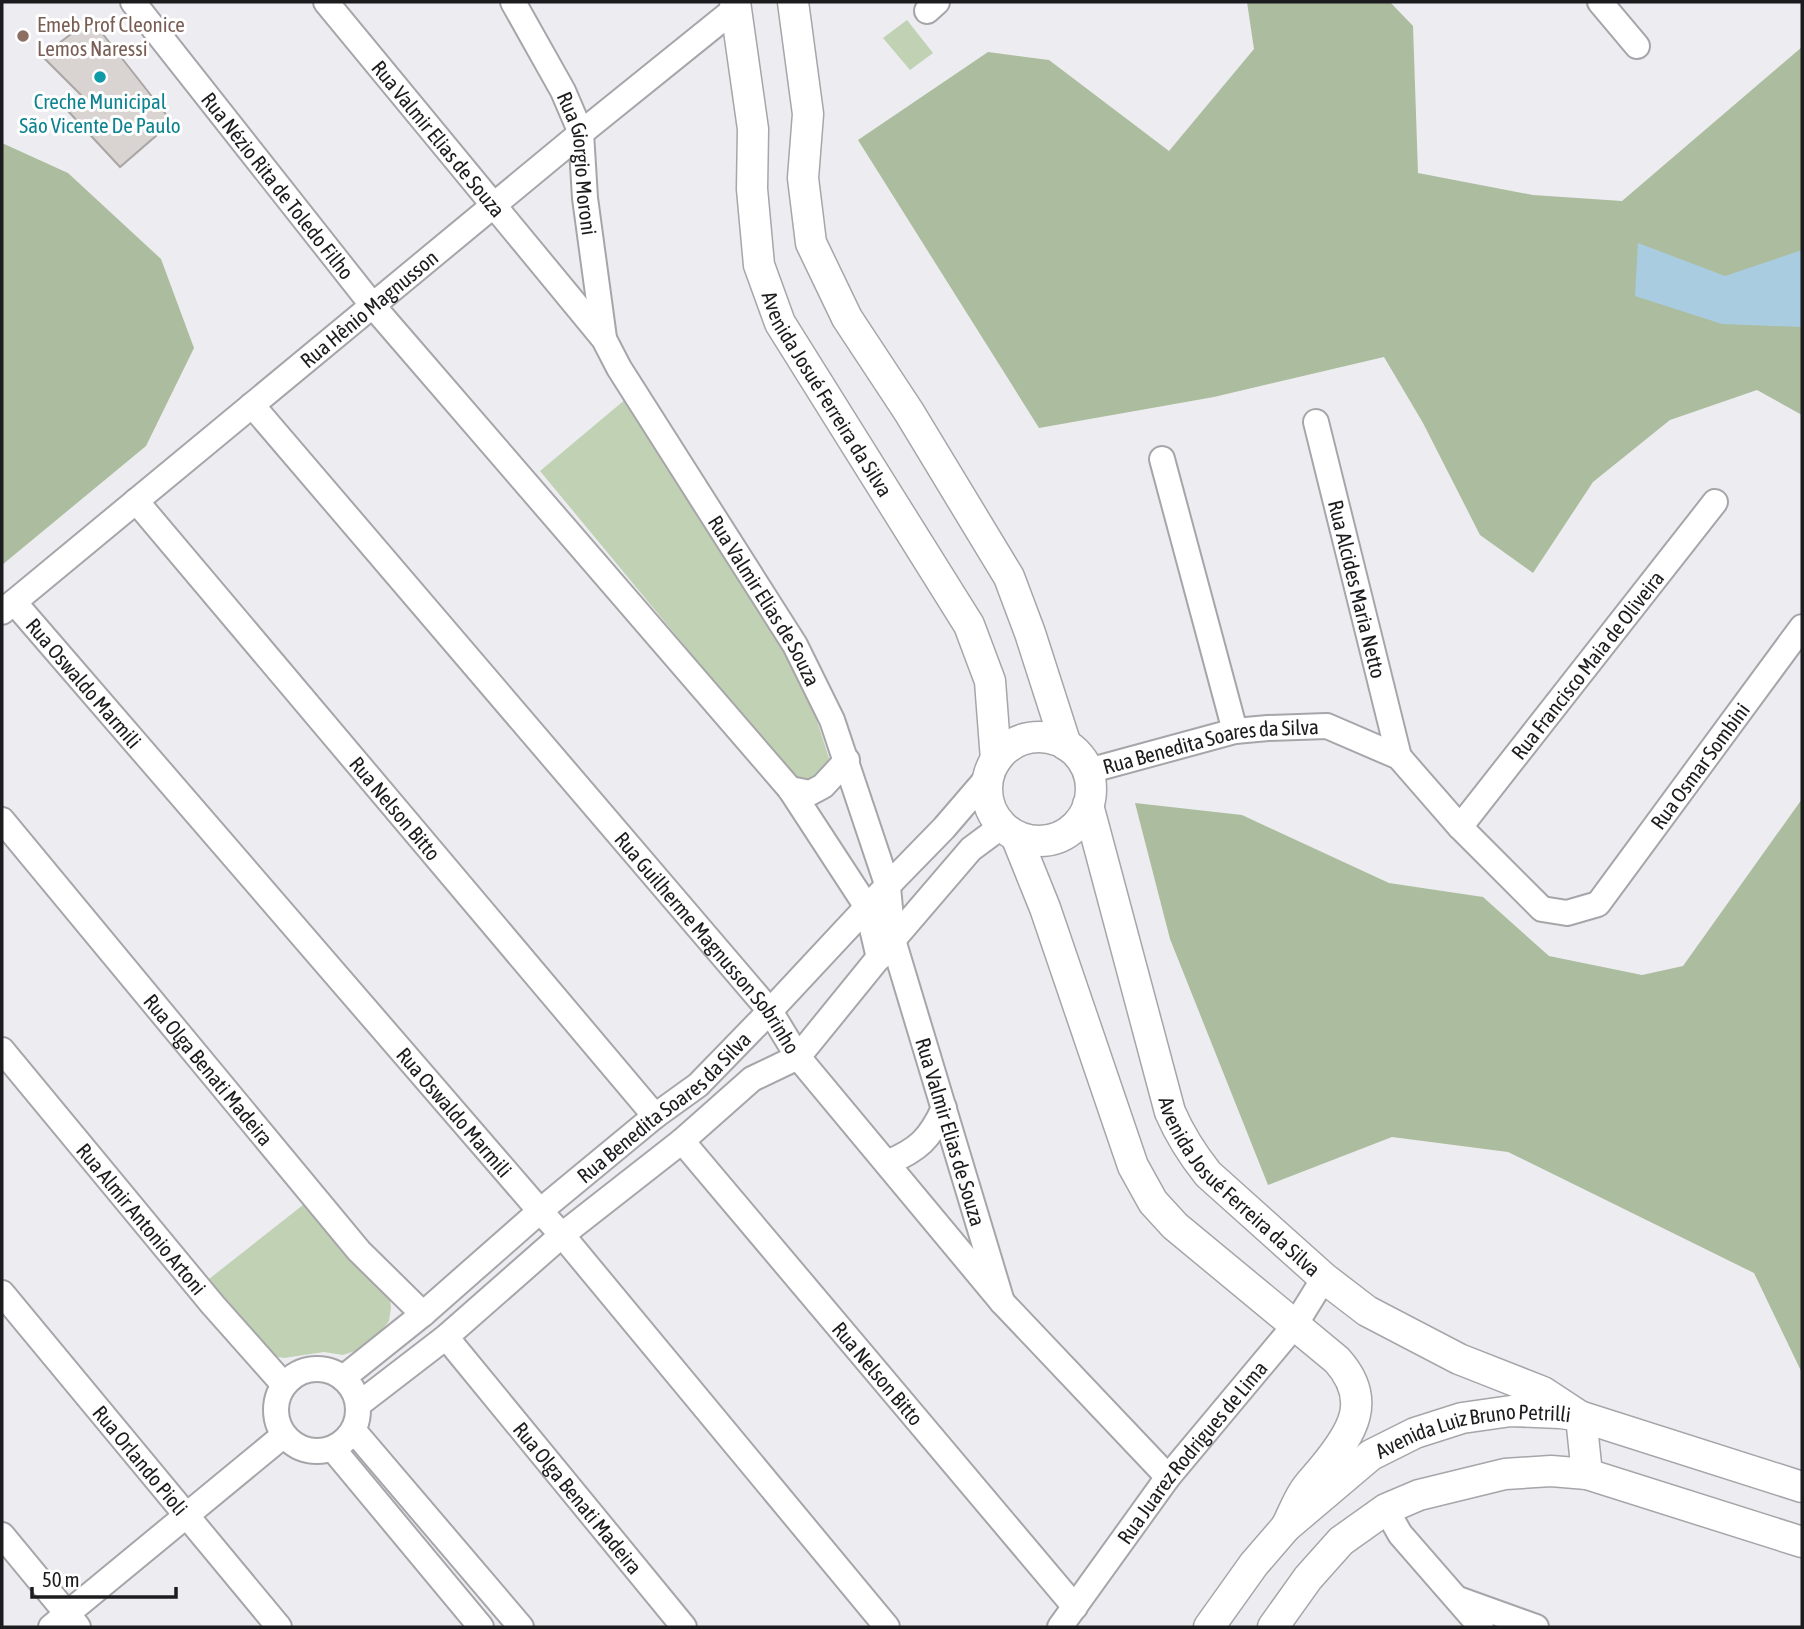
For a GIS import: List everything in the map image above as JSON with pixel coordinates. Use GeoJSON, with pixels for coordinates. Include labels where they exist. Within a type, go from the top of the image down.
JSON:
{"type":"FeatureCollection","features":[{"type":"Feature","properties":{"kind":"main road"},"geometry":{"type":"LineString","coordinates":[[793,2],[808,114],[803,178],[811,243],[847,318],[909,411],[1009,578],[1030,633],[1066,745]]}},
{"type":"Feature","properties":{"kind":"main road","name":"Avenida Josué Ferreira da Silva"},"geometry":{"type":"LineString","coordinates":[[740,4],[753,129],[752,189],[759,265],[780,323],[969,625],[990,681],[992,769]]}},
{"type":"Feature","properties":{"kind":"main road"},"geometry":{"type":"LineString","coordinates":[[1009,831],[1033,841],[1051,840],[1067,833],[1080,821],[1088,805],[1091,788],[1088,771],[1079,756],[1066,745],[1051,738],[1034,737],[1018,741],[1004,750],[992,769],[987,795],[991,811],[1009,831],[1045,908],[1133,1166],[1153,1202],[1175,1226],[1336,1360],[1353,1383],[1356,1398],[1353,1425],[1345,1440],[1303,1492],[1286,1527]]}},
{"type":"Feature","properties":{"kind":"main road","name":"Avenida Josué Ferreira da Silva"},"geometry":{"type":"LineString","coordinates":[[1088,805],[1170,1112],[1180,1134],[1208,1174],[1324,1278],[1367,1311],[1459,1359],[1543,1392],[1581,1417]]}},
{"type":"Feature","properties":{"kind":"main road","name":"Avenida Luiz Bruno Petrilli"},"geometry":{"type":"LineString","coordinates":[[1209,1627],[1254,1564],[1286,1527],[1371,1455],[1415,1433],[1462,1418],[1511,1411],[1560,1413],[1581,1417],[1802,1487]]}},
{"type":"Feature","properties":{"kind":"main road"},"geometry":{"type":"LineString","coordinates":[[1581,1417],[1587,1474]]}},
{"type":"Feature","properties":{"kind":"main road","name":"Avenida Luiz Bruno Petrilli"},"geometry":{"type":"LineString","coordinates":[[1279,1624],[1308,1578],[1341,1541],[1386,1509],[1419,1495],[1505,1474],[1551,1471],[1587,1474],[1802,1542]]}},
{"type":"Feature","properties":{"kind":"street","name":"Rua Nézio Rita de Toledo Filho"},"geometry":{"type":"LineString","coordinates":[[133,2],[373,306],[790,789],[867,906]]}},
{"type":"Feature","properties":{"kind":"street","name":"Rua Valmir Elias de Souza"},"geometry":{"type":"LineString","coordinates":[[326,2],[604,339],[795,645],[832,720],[888,887],[886,949],[944,1108],[1002,1302]]}},
{"type":"Feature","properties":{"kind":"street","name":"Rua Giorgio Moroni"},"geometry":{"type":"LineString","coordinates":[[513,2],[562,91],[581,133],[585,198],[604,339]]}},
{"type":"Feature","properties":{"kind":"street"},"geometry":{"type":"LineString","coordinates":[[1600,2],[1637,46]]}},
{"type":"Feature","properties":{"kind":"street","name":"Rua Hênio Magnusson"},"geometry":{"type":"LineString","coordinates":[[8,607],[740,4]]}},
{"type":"Feature","properties":{"kind":"street","name":"Rua Guilherme Magnusson Sobrinho"},"geometry":{"type":"LineString","coordinates":[[252,405],[770,1011],[799,1056],[1002,1302],[1168,1478]]}},
{"type":"Feature","properties":{"kind":"street","name":"Rua Alcides Maria Netto"},"geometry":{"type":"LineString","coordinates":[[1316,422],[1399,757]]}},
{"type":"Feature","properties":{"kind":"street"},"geometry":{"type":"LineString","coordinates":[[1162,459],[1235,731]]}},
{"type":"Feature","properties":{"kind":"street","name":"Rua Nelson Bitto"},"geometry":{"type":"LineString","coordinates":[[136,501],[655,1116]]}},
{"type":"Feature","properties":{"kind":"street","name":"Rua Francisco Maia de Oliveira"},"geometry":{"type":"LineString","coordinates":[[1460,827],[1715,502]]}},
{"type":"Feature","properties":{"kind":"street","name":"Rua Oswaldo Marmili"},"geometry":{"type":"LineString","coordinates":[[8,607],[562,1235],[887,1627]]}},
{"type":"Feature","properties":{"kind":"street","name":"Rua Osmar Sombini"},"geometry":{"type":"LineString","coordinates":[[1598,904],[1802,627]]}},
{"type":"Feature","properties":{"kind":"street","name":"Rua Benedita Soares da Silva"},"geometry":{"type":"LineString","coordinates":[[1088,771],[1235,731],[1326,726],[1399,757],[1460,827],[1542,909],[1567,913],[1598,904]]}},
{"type":"Feature","properties":{"kind":"street"},"geometry":{"type":"LineString","coordinates":[[790,789],[810,793],[823,786],[847,760]]}},
{"type":"Feature","properties":{"kind":"street","name":"Rua Benedita Soares da Silva"},"geometry":{"type":"LineString","coordinates":[[343,1378],[423,1314],[540,1211],[655,1116],[698,1085],[944,828],[992,769]]}},
{"type":"Feature","properties":{"kind":"street","name":"Rua Olga Benati Madeira"},"geometry":{"type":"LineString","coordinates":[[2,820],[359,1251],[423,1314]]}},
{"type":"Feature","properties":{"kind":"street","name":"Rua Benedita Soares da Silva"},"geometry":{"type":"LineString","coordinates":[[359,1404],[446,1337],[562,1235],[682,1141],[752,1079],[799,1056],[971,849],[1009,831]]}},
{"type":"Feature","properties":{"kind":"street"},"geometry":{"type":"LineString","coordinates":[[867,906],[886,949]]}},
{"type":"Feature","properties":{"kind":"street","name":"Rua Almir Antonio Artoni"},"geometry":{"type":"LineString","coordinates":[[2,1050],[213,1305],[284,1385]]}},
{"type":"Feature","properties":{"kind":"street"},"geometry":{"type":"LineString","coordinates":[[887,1163],[908,1154],[924,1140],[935,1128],[944,1108]]}},
{"type":"Feature","properties":{"kind":"street","name":"Rua Nelson Bitto"},"geometry":{"type":"LineString","coordinates":[[682,1141],[1074,1606]]}},
{"type":"Feature","properties":{"kind":"street","name":"Rua Juarez Rodrigues de Lima"},"geometry":{"type":"LineString","coordinates":[[1060,1627],[1168,1478],[1295,1325],[1324,1278]]}},
{"type":"Feature","properties":{"kind":"street","name":"Rua Orlando Pioli"},"geometry":{"type":"LineString","coordinates":[[2,1293],[279,1627]]}},
{"type":"Feature","properties":{"kind":"street","name":"Rua Olga Benati Madeira"},"geometry":{"type":"LineString","coordinates":[[446,1337],[684,1627]]}},
{"type":"Feature","properties":{"kind":"street"},"geometry":{"type":"LineString","coordinates":[[320,1368],[334,1371],[343,1378],[354,1390],[359,1404],[354,1431],[344,1442],[320,1451],[307,1450],[294,1444],[278,1424],[278,1397],[284,1385],[293,1376],[320,1368]]}},
{"type":"Feature","properties":{"kind":"street"},"geometry":{"type":"LineString","coordinates":[[354,1431],[520,1627]]}},
{"type":"Feature","properties":{"kind":"street"},"geometry":{"type":"LineString","coordinates":[[2,1535],[66,1623],[186,1515],[285,1435]]}},
{"type":"Feature","properties":{"kind":"street"},"geometry":{"type":"LineString","coordinates":[[333,1448],[481,1627]]}},
{"type":"Feature","properties":{"kind":"street"},"geometry":{"type":"LineString","coordinates":[[1386,1509],[1400,1534],[1481,1627]]}},
{"type":"Feature","properties":{"kind":"street"},"geometry":{"type":"LineString","coordinates":[[1456,1598],[1536,1627]]}},
{"type":"Feature","properties":{"kind":"green space"},"geometry":{"type":"Polygon","coordinates":[[[1247,2],[1390,2],[1413,26],[1418,173],[1533,195],[1622,201],[1802,47],[1802,415],[1757,390],[1670,420],[1593,482],[1533,573],[1480,535],[1423,423],[1384,357],[1214,397],[1039,428],[858,140],[988,52],[1049,60],[1169,151],[1254,49],[1247,2]]]}},
{"type":"Feature","properties":{"kind":"green space"},"geometry":{"type":"Polygon","coordinates":[[[907,20],[933,53],[910,70],[883,38],[907,20]]]}},
{"type":"Feature","properties":{"kind":"green space"},"geometry":{"type":"Polygon","coordinates":[[[2,143],[68,173],[161,259],[194,348],[146,446],[2,565],[2,143]]]}},
{"type":"Feature","properties":{"kind":"green space"},"geometry":{"type":"Polygon","coordinates":[[[627,398],[797,660],[830,761],[813,783],[793,777],[540,471],[627,398]]]}},
{"type":"Feature","properties":{"kind":"green space"},"geometry":{"type":"Polygon","coordinates":[[[1802,799],[1802,1373],[1754,1273],[1508,1152],[1392,1137],[1268,1185],[1170,939],[1135,803],[1242,815],[1389,883],[1483,897],[1549,956],[1642,975],[1683,966],[1802,799]]]}},
{"type":"Feature","properties":{"kind":"green space"},"geometry":{"type":"Polygon","coordinates":[[[308,1201],[390,1297],[389,1321],[379,1334],[355,1351],[343,1355],[324,1352],[284,1358],[272,1356],[209,1279],[308,1201]]]}},
{"type":"Feature","properties":{"kind":"water"},"geometry":{"type":"Polygon","coordinates":[[[1638,243],[1725,276],[1802,250],[1802,327],[1722,324],[1635,296],[1638,243]]]}},
{"type":"Feature","properties":{"kind":"building","name":"Creche Municipal São Vicente De Paulo"},"geometry":{"type":"Polygon","coordinates":[[[91,19],[172,122],[120,167],[68,111],[84,98],[42,56],[91,19]]]}},
{"type":"Feature","properties":{"kind":"place","name":"Emeb Prof Cleonice Lemos Naressi"},"geometry":{"type":"Point","coordinates":[23,36]}},
{"type":"Feature","properties":{"kind":"place","name":"Creche Municipal São Vicente De Paulo"},"geometry":{"type":"Point","coordinates":[100,77]}}]}
